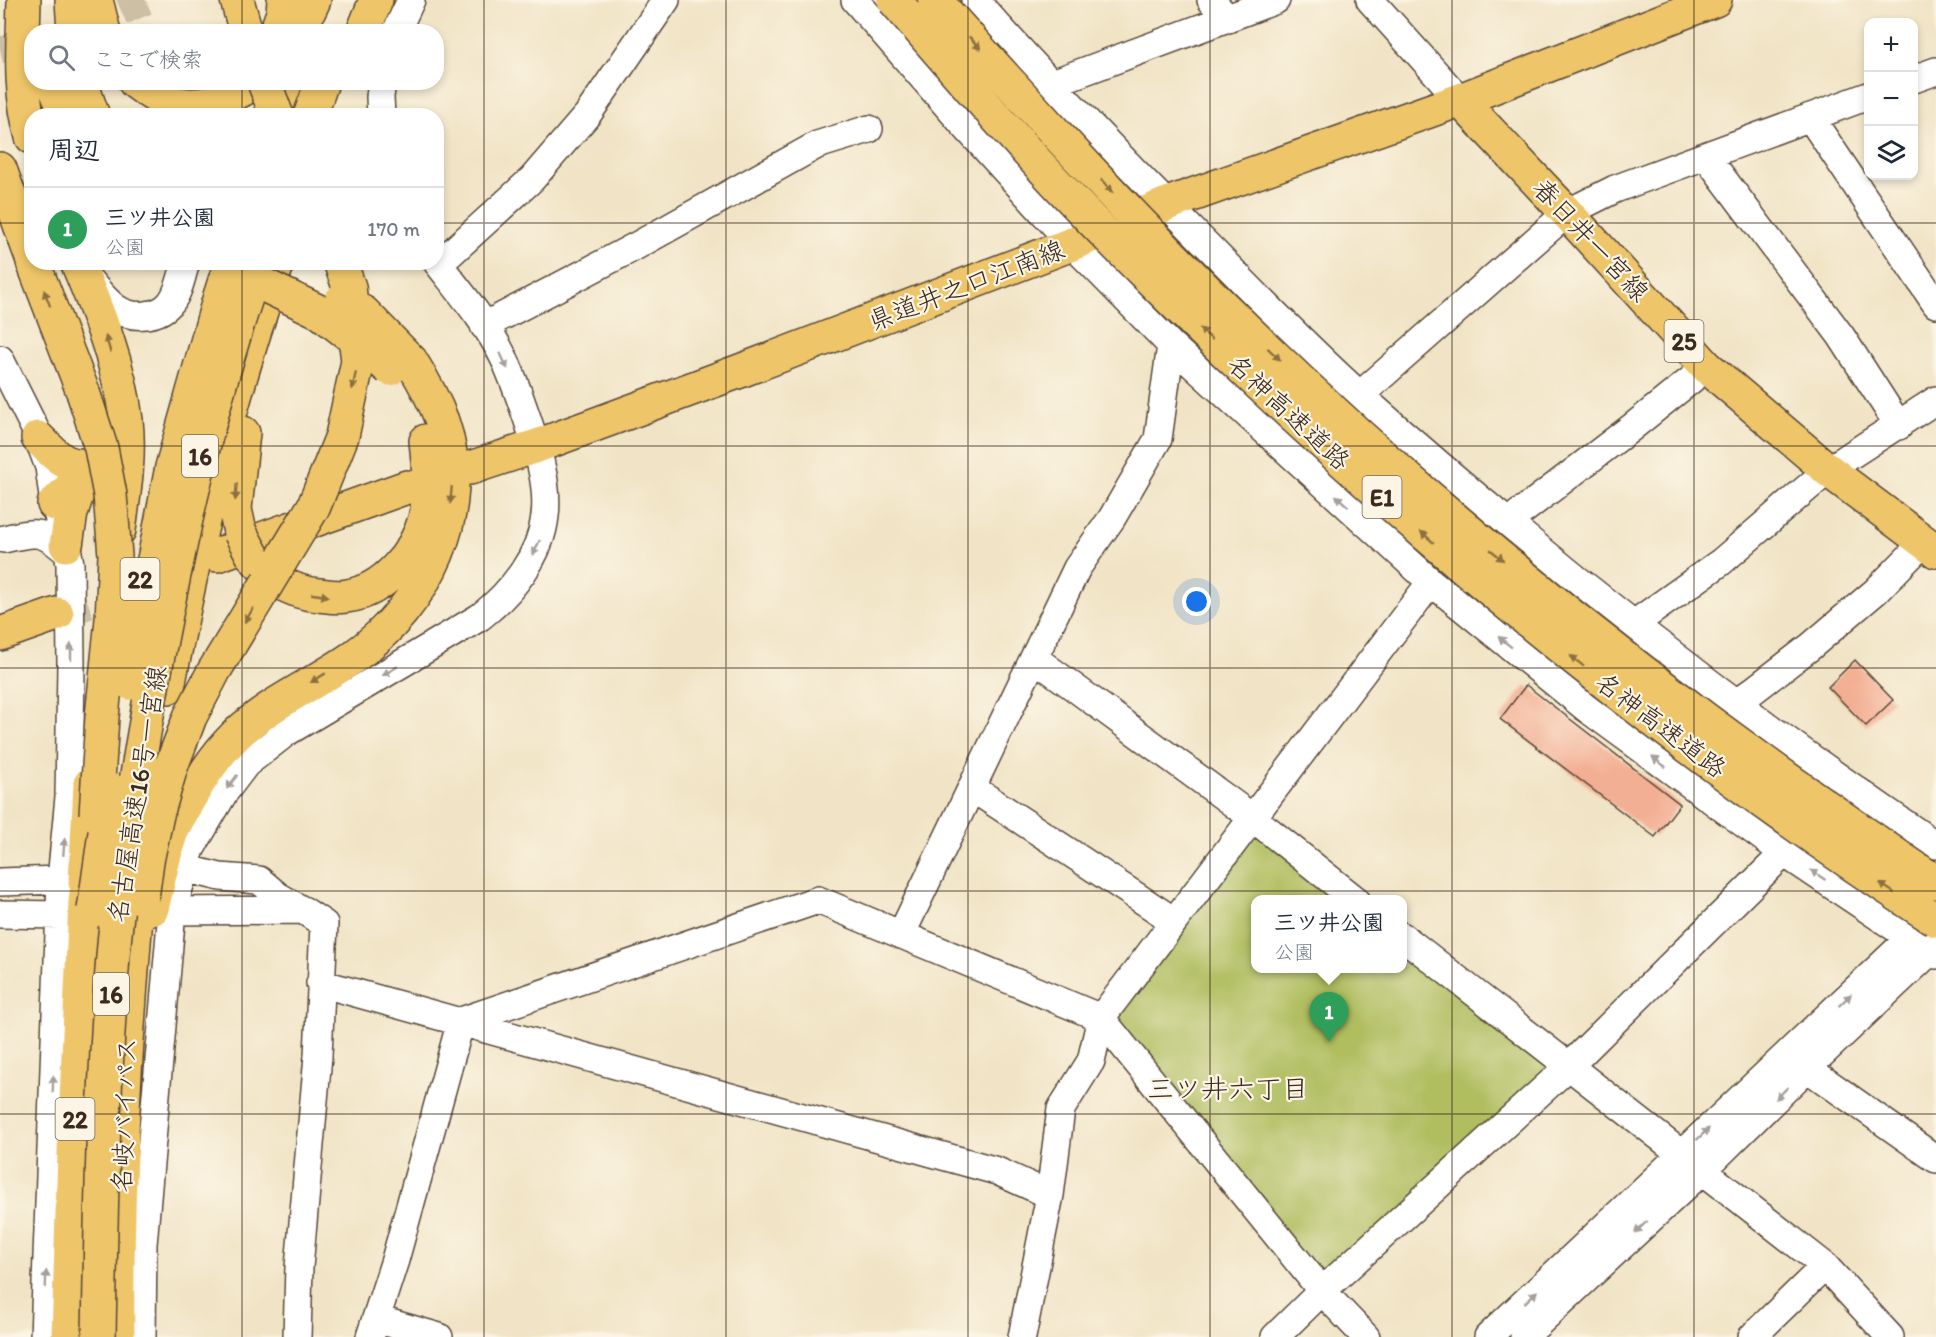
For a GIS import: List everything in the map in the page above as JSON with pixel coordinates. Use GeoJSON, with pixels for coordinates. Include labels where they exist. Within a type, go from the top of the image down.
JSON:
{"type":"FeatureCollection","features":[{"type":"Feature","properties":{"kind":"main road"},"geometry":{"type":"LineString","coordinates":[[72,0],[74,24]]}},
{"type":"Feature","properties":{"kind":"main road"},"geometry":{"type":"LineString","coordinates":[[96,0],[102,24]]}},
{"type":"Feature","properties":{"kind":"main road"},"geometry":{"type":"LineString","coordinates":[[237,0],[244,24]]}},
{"type":"Feature","properties":{"kind":"main road"},"geometry":{"type":"LineString","coordinates":[[279,24],[284,0]]}},
{"type":"Feature","properties":{"kind":"main road"},"geometry":{"type":"LineString","coordinates":[[303,24],[314,0]]}},
{"type":"Feature","properties":{"kind":"main road"},"geometry":{"type":"LineString","coordinates":[[310,24],[320,0]]}},
{"type":"Feature","properties":{"kind":"main road"},"geometry":{"type":"LineString","coordinates":[[318,24],[327,0]]}},
{"type":"Feature","properties":{"kind":"main road"},"geometry":{"type":"LineString","coordinates":[[344,24],[354,0]]}},
{"type":"Feature","properties":{"kind":"main road"},"geometry":{"type":"LineString","coordinates":[[366,24],[376,0]]}},
{"type":"Feature","properties":{"kind":"main road","name":"名神高速道路"},"geometry":{"type":"LineString","coordinates":[[894,0],[1015,139],[1176,306],[1347,466],[1461,567],[1588,669],[1720,770],[1882,885],[1930,942]]}},
{"type":"Feature","properties":{"kind":"main road","name":"名神高速道路"},"geometry":{"type":"LineString","coordinates":[[935,0],[1154,237],[1257,338],[1381,454],[1482,543],[1606,645],[1740,745],[1936,882]]}},
{"type":"Feature","properties":{"kind":"main road"},"geometry":{"type":"LineString","coordinates":[[1460,100],[1715,0]]}},
{"type":"Feature","properties":{"kind":"main road"},"geometry":{"type":"LineString","coordinates":[[24,50],[21,79],[25,108]]}},
{"type":"Feature","properties":{"kind":"main road"},"geometry":{"type":"LineString","coordinates":[[56,90],[63,108]]}},
{"type":"Feature","properties":{"kind":"main road"},"geometry":{"type":"LineString","coordinates":[[84,90],[90,108]]}},
{"type":"Feature","properties":{"kind":"main road"},"geometry":{"type":"LineString","coordinates":[[147,90],[160,99],[188,106],[216,102],[241,90]]}},
{"type":"Feature","properties":{"kind":"main road"},"geometry":{"type":"LineString","coordinates":[[257,90],[270,108]]}},
{"type":"Feature","properties":{"kind":"main road"},"geometry":{"type":"LineString","coordinates":[[278,108],[283,90]]}},
{"type":"Feature","properties":{"kind":"main road"},"geometry":{"type":"LineString","coordinates":[[286,108],[293,90]]}},
{"type":"Feature","properties":{"kind":"main road"},"geometry":{"type":"LineString","coordinates":[[313,108],[319,90]]}},
{"type":"Feature","properties":{"kind":"main road"},"geometry":{"type":"LineString","coordinates":[[334,108],[340,90]]}},
{"type":"Feature","properties":{"kind":"main road","name":"県道井之口江南線"},"geometry":{"type":"LineString","coordinates":[[470,468],[537,446],[1072,244],[1167,204],[1460,100]]}},
{"type":"Feature","properties":{"kind":"main road","name":"春日井一宮線"},"geometry":{"type":"LineString","coordinates":[[1460,100],[1567,213],[1707,367],[1828,470],[1930,546]]}},
{"type":"Feature","properties":{"kind":"main road"},"geometry":{"type":"LineString","coordinates":[[0,169],[24,236]]}},
{"type":"Feature","properties":{"kind":"main road"},"geometry":{"type":"LineString","coordinates":[[36,270],[83,392],[101,448],[110,495],[115,555],[102,717],[70,899]]}},
{"type":"Feature","properties":{"kind":"main road"},"geometry":{"type":"LineString","coordinates":[[70,899],[92,740],[100,651],[125,478],[127,445],[126,419],[107,339],[80,270]]}},
{"type":"Feature","properties":{"kind":"main road","name":"名岐バイパス"},"geometry":{"type":"LineString","coordinates":[[68,1337],[70,899],[182,388],[218,270]]}},
{"type":"Feature","properties":{"kind":"main road","name":"名古屋高速16号一宮線"},"geometry":{"type":"LineString","coordinates":[[73,1337],[79,1120],[86,986],[70,899],[109,806],[140,627],[172,467],[228,270]]}},
{"type":"Feature","properties":{"kind":"main road"},"geometry":{"type":"LineString","coordinates":[[128,1009],[171,832],[204,772],[235,736],[271,707],[352,657],[393,623],[422,585],[436,559],[447,522],[452,490],[450,460],[442,423],[429,390],[400,365],[364,346],[320,312],[236,270]]}},
{"type":"Feature","properties":{"kind":"main road","name":"名古屋高速16号一宮線"},"geometry":{"type":"LineString","coordinates":[[99,1337],[105,1096],[112,968],[128,834],[158,654],[196,469],[255,270]]}},
{"type":"Feature","properties":{"kind":"main road","name":"名岐バイパス"},"geometry":{"type":"LineString","coordinates":[[118,1337],[117,1262],[128,1009],[141,855],[168,686],[215,473],[253,330],[275,270]]}},
{"type":"Feature","properties":{"kind":"main road"},"geometry":{"type":"LineString","coordinates":[[253,330],[235,510],[246,544],[281,583],[298,591],[345,597],[360,593],[399,567],[412,548],[425,519],[430,475],[426,438],[400,365],[364,313],[281,270]]}},
{"type":"Feature","properties":{"kind":"main road"},"geometry":{"type":"LineString","coordinates":[[105,1096],[127,1036],[147,861],[171,767],[190,717],[214,671],[314,506],[342,436],[358,361],[349,287],[343,270]]}},
{"type":"Feature","properties":{"kind":"main road"},"geometry":{"type":"LineString","coordinates":[[54,504],[105,448],[112,430],[117,376]]}},
{"type":"Feature","properties":{"kind":"main road"},"geometry":{"type":"LineString","coordinates":[[38,438],[55,455],[72,465],[90,467]]}},
{"type":"Feature","properties":{"kind":"main road"},"geometry":{"type":"LineString","coordinates":[[68,549],[71,513],[90,467]]}},
{"type":"Feature","properties":{"kind":"main road"},"geometry":{"type":"LineString","coordinates":[[217,555],[407,487]]}},
{"type":"Feature","properties":{"kind":"main road"},"geometry":{"type":"LineString","coordinates":[[0,634],[57,614]]}},
{"type":"Feature","properties":{"kind":"street"},"geometry":{"type":"LineString","coordinates":[[400,24],[411,0]]}},
{"type":"Feature","properties":{"kind":"street"},"geometry":{"type":"LineString","coordinates":[[444,257],[532,180],[581,122],[666,0]]}},
{"type":"Feature","properties":{"kind":"street"},"geometry":{"type":"LineString","coordinates":[[855,0],[1072,244],[1171,345],[1431,582],[1586,708],[1784,853],[1930,942]]}},
{"type":"Feature","properties":{"kind":"street"},"geometry":{"type":"LineString","coordinates":[[975,0],[1050,84],[1266,305],[1360,396],[1508,522],[1634,624],[1737,704],[1936,845]]}},
{"type":"Feature","properties":{"kind":"street"},"geometry":{"type":"LineString","coordinates":[[1050,84],[1219,10],[1276,0]]}},
{"type":"Feature","properties":{"kind":"street"},"geometry":{"type":"LineString","coordinates":[[1370,0],[1460,100]]}},
{"type":"Feature","properties":{"kind":"street"},"geometry":{"type":"LineString","coordinates":[[1918,78],[1936,71]]}},
{"type":"Feature","properties":{"kind":"street"},"geometry":{"type":"LineString","coordinates":[[135,90],[152,108]]}},
{"type":"Feature","properties":{"kind":"street"},"geometry":{"type":"LineString","coordinates":[[381,90],[381,108]]}},
{"type":"Feature","properties":{"kind":"street"},"geometry":{"type":"LineString","coordinates":[[1360,396],[1567,213],[1615,189],[1864,98]]}},
{"type":"Feature","properties":{"kind":"street"},"geometry":{"type":"LineString","coordinates":[[1810,117],[1936,304]]}},
{"type":"Feature","properties":{"kind":"street"},"geometry":{"type":"LineString","coordinates":[[484,326],[638,245],[817,145],[869,129]]}},
{"type":"Feature","properties":{"kind":"street"},"geometry":{"type":"LineString","coordinates":[[1706,156],[1841,336],[1899,426]]}},
{"type":"Feature","properties":{"kind":"street"},"geometry":{"type":"LineString","coordinates":[[81,270],[114,308],[129,315],[142,316],[159,311],[171,302],[183,270]]}},
{"type":"Feature","properties":{"kind":"street"},"geometry":{"type":"LineString","coordinates":[[142,1337],[143,1244],[182,890],[191,849],[224,793],[246,764],[287,732],[495,606],[519,578],[539,544],[545,515],[543,472],[537,446],[504,358],[444,270]]}},
{"type":"Feature","properties":{"kind":"street"},"geometry":{"type":"LineString","coordinates":[[902,935],[1077,568],[1112,518],[1158,439],[1171,345]]}},
{"type":"Feature","properties":{"kind":"street"},"geometry":{"type":"LineString","coordinates":[[0,359],[49,466],[54,504],[68,549],[71,608],[70,899],[44,1337]]}},
{"type":"Feature","properties":{"kind":"street"},"geometry":{"type":"LineString","coordinates":[[1508,522],[1707,367]]}},
{"type":"Feature","properties":{"kind":"street"},"geometry":{"type":"LineString","coordinates":[[1634,624],[1721,562],[1828,470],[1936,400]]}},
{"type":"Feature","properties":{"kind":"street"},"geometry":{"type":"LineString","coordinates":[[2,540],[54,504]]}},
{"type":"Feature","properties":{"kind":"street"},"geometry":{"type":"LineString","coordinates":[[2,540],[27,533],[43,535],[68,549]]}},
{"type":"Feature","properties":{"kind":"street"},"geometry":{"type":"LineString","coordinates":[[1737,704],[1810,647],[1930,546]]}},
{"type":"Feature","properties":{"kind":"street"},"geometry":{"type":"LineString","coordinates":[[1022,1337],[1050,1196],[1061,1109],[1091,1061],[1101,1018],[1431,582]]}},
{"type":"Feature","properties":{"kind":"street"},"geometry":{"type":"LineString","coordinates":[[1034,658],[1253,818],[1350,895]]}},
{"type":"Feature","properties":{"kind":"street"},"geometry":{"type":"LineString","coordinates":[[972,788],[1174,921]]}},
{"type":"Feature","properties":{"kind":"street"},"geometry":{"type":"LineString","coordinates":[[1275,1337],[1322,1291],[1568,1067],[1784,853]]}},
{"type":"Feature","properties":{"kind":"street"},"geometry":{"type":"LineString","coordinates":[[182,890],[220,876],[259,880],[278,896],[324,924],[318,1056],[299,1267],[297,1337]]}},
{"type":"Feature","properties":{"kind":"street"},"geometry":{"type":"LineString","coordinates":[[0,882],[70,899]]}},
{"type":"Feature","properties":{"kind":"street"},"geometry":{"type":"LineString","coordinates":[[182,890],[303,910]]}},
{"type":"Feature","properties":{"kind":"street"},"geometry":{"type":"LineString","coordinates":[[0,891],[70,899]]}},
{"type":"Feature","properties":{"kind":"street"},"geometry":{"type":"LineString","coordinates":[[0,914],[70,899]]}},
{"type":"Feature","properties":{"kind":"street"},"geometry":{"type":"LineString","coordinates":[[461,1021],[818,900],[1101,1018],[1322,1291],[1366,1337]]}},
{"type":"Feature","properties":{"kind":"street"},"geometry":{"type":"LineString","coordinates":[[1488,1337],[1680,1155],[1798,1061],[1930,942],[1936,903]]}},
{"type":"Feature","properties":{"kind":"street"},"geometry":{"type":"LineString","coordinates":[[1407,940],[1825,1266],[1890,1337]]}},
{"type":"Feature","properties":{"kind":"street"},"geometry":{"type":"LineString","coordinates":[[320,983],[997,1171],[1050,1196]]}},
{"type":"Feature","properties":{"kind":"street"},"geometry":{"type":"LineString","coordinates":[[439,1337],[373,1328],[395,1260],[461,1021]]}},
{"type":"Feature","properties":{"kind":"street"},"geometry":{"type":"LineString","coordinates":[[1798,1061],[1936,1159]]}},
{"type":"Feature","properties":{"kind":"street"},"geometry":{"type":"LineString","coordinates":[[1524,1337],[1702,1171],[1798,1061]]}},
{"type":"Feature","properties":{"kind":"street"},"geometry":{"type":"LineString","coordinates":[[1752,1337],[1825,1266]]}},
{"type":"Feature","properties":{"kind":"green space"},"geometry":{"type":"Polygon","coordinates":[[[1253,818],[1351,895],[1251,895],[1251,973],[1407,973],[1407,939],[1568,1067],[1322,1291],[1101,1018],[1253,818]]]}},
{"type":"Feature","properties":{"kind":"building"},"geometry":{"type":"Polygon","coordinates":[[[1855,660],[1893,700],[1866,726],[1828,687],[1855,660]]]}},
{"type":"Feature","properties":{"kind":"building"},"geometry":{"type":"Polygon","coordinates":[[[1526,685],[1680,804],[1655,837],[1500,719],[1526,685]]]}},
{"type":"Feature","properties":{"kind":"tunnel"},"geometry":{"type":"LineString","coordinates":[[89,24],[149,0]]}},
{"type":"Feature","properties":{"kind":"tunnel"},"geometry":{"type":"LineString","coordinates":[[0,50],[24,45]]}},
{"type":"Feature","properties":{"kind":"tunnel"},"geometry":{"type":"LineString","coordinates":[[57,614],[174,571]]}},
{"type":"Feature","properties":{"kind":"place","name":"三ツ井公園"},"geometry":{"type":"Point","coordinates":[1329,1042]}},
{"type":"Feature","properties":{"kind":"district","name":"三ツ井六丁目"},"geometry":{"type":"Point","coordinates":[1228,1088]}}]}
